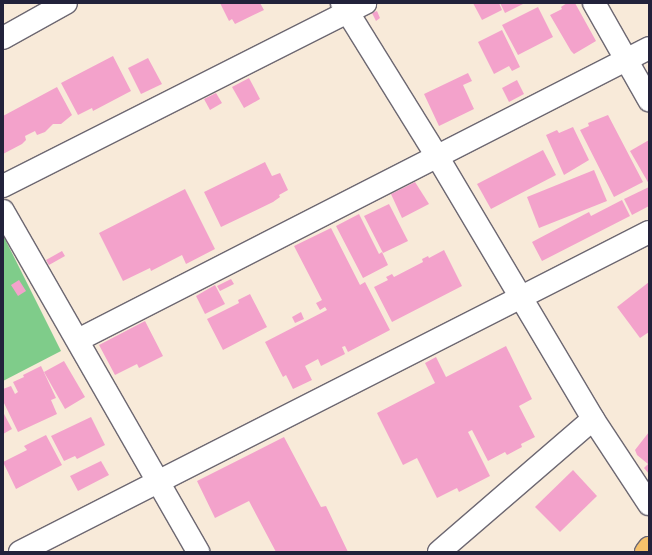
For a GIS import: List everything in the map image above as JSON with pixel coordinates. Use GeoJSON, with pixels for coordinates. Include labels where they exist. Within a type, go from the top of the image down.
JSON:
{"type":"FeatureCollection","features":[{"type":"Feature","properties":{"kind":"main road"},"geometry":{"type":"LineString","coordinates":[[646,552],[649,548]]}},
{"type":"Feature","properties":{"kind":"street"},"geometry":{"type":"LineString","coordinates":[[3,38],[66,3]]}},
{"type":"Feature","properties":{"kind":"street"},"geometry":{"type":"LineString","coordinates":[[594,3],[649,100]]}},
{"type":"Feature","properties":{"kind":"street"},"geometry":{"type":"LineString","coordinates":[[3,186],[352,6],[437,156],[593,419],[649,504]]}},
{"type":"Feature","properties":{"kind":"street"},"geometry":{"type":"LineString","coordinates":[[78,340],[649,48]]}},
{"type":"Feature","properties":{"kind":"street"},"geometry":{"type":"LineString","coordinates":[[3,211],[198,552]]}},
{"type":"Feature","properties":{"kind":"street"},"geometry":{"type":"LineString","coordinates":[[20,552],[520,296],[649,232]]}},
{"type":"Feature","properties":{"kind":"street"},"geometry":{"type":"LineString","coordinates":[[439,552],[593,419]]}},
{"type":"Feature","properties":{"kind":"green space"},"geometry":{"type":"Polygon","coordinates":[[[3,235],[61,351],[3,381],[3,235]]]}},
{"type":"Feature","properties":{"kind":"building"},"geometry":{"type":"Polygon","coordinates":[[[220,3],[260,3],[264,10],[235,24],[232,19],[229,21],[220,3]]]}},
{"type":"Feature","properties":{"kind":"building"},"geometry":{"type":"Polygon","coordinates":[[[473,3],[499,3],[502,10],[482,20],[473,3]]]}},
{"type":"Feature","properties":{"kind":"building"},"geometry":{"type":"Polygon","coordinates":[[[500,3],[525,3],[505,13],[500,3]]]}},
{"type":"Feature","properties":{"kind":"building"},"geometry":{"type":"Polygon","coordinates":[[[567,3],[575,3],[596,41],[574,54],[550,15],[562,9],[561,7],[567,3]]]}},
{"type":"Feature","properties":{"kind":"building"},"geometry":{"type":"Polygon","coordinates":[[[538,7],[553,37],[518,55],[502,25],[538,7]]]}},
{"type":"Feature","properties":{"kind":"building"},"geometry":{"type":"Polygon","coordinates":[[[377,11],[380,18],[376,21],[372,13],[377,11]]]}},
{"type":"Feature","properties":{"kind":"building"},"geometry":{"type":"Polygon","coordinates":[[[502,30],[520,67],[512,71],[509,66],[494,74],[478,42],[502,30]]]}},
{"type":"Feature","properties":{"kind":"building"},"geometry":{"type":"Polygon","coordinates":[[[113,56],[131,91],[93,111],[92,108],[78,115],[61,83],[113,56]]]}},
{"type":"Feature","properties":{"kind":"building"},"geometry":{"type":"Polygon","coordinates":[[[148,58],[162,84],[141,94],[128,68],[148,58]]]}},
{"type":"Feature","properties":{"kind":"building"},"geometry":{"type":"Polygon","coordinates":[[[468,73],[472,81],[463,85],[474,109],[439,126],[424,94],[468,73]]]}},
{"type":"Feature","properties":{"kind":"building"},"geometry":{"type":"Polygon","coordinates":[[[249,78],[260,99],[244,108],[232,87],[249,78]]]}},
{"type":"Feature","properties":{"kind":"building"},"geometry":{"type":"Polygon","coordinates":[[[517,80],[524,94],[509,102],[502,88],[517,80]]]}},
{"type":"Feature","properties":{"kind":"building"},"geometry":{"type":"Polygon","coordinates":[[[57,87],[72,115],[61,124],[53,124],[45,132],[37,135],[35,131],[25,136],[26,140],[22,144],[3,154],[3,116],[57,87]]]}},
{"type":"Feature","properties":{"kind":"building"},"geometry":{"type":"Polygon","coordinates":[[[216,93],[222,103],[210,110],[204,99],[216,93]]]}},
{"type":"Feature","properties":{"kind":"building"},"geometry":{"type":"Polygon","coordinates":[[[608,115],[643,182],[614,197],[580,130],[589,126],[588,123],[608,115]]]}},
{"type":"Feature","properties":{"kind":"building"},"geometry":{"type":"Polygon","coordinates":[[[573,127],[589,160],[564,175],[546,135],[557,130],[559,133],[573,127]]]}},
{"type":"Feature","properties":{"kind":"building"},"geometry":{"type":"Polygon","coordinates":[[[649,140],[649,184],[630,151],[649,140]]]}},
{"type":"Feature","properties":{"kind":"building"},"geometry":{"type":"Polygon","coordinates":[[[543,150],[556,175],[491,209],[477,184],[543,150]]]}},
{"type":"Feature","properties":{"kind":"building"},"geometry":{"type":"Polygon","coordinates":[[[265,162],[272,176],[280,173],[288,190],[279,195],[280,197],[273,202],[221,227],[204,192],[265,162]]]}},
{"type":"Feature","properties":{"kind":"building"},"geometry":{"type":"Polygon","coordinates":[[[594,170],[607,201],[539,228],[527,197],[594,170]]]}},
{"type":"Feature","properties":{"kind":"building"},"geometry":{"type":"Polygon","coordinates":[[[415,182],[429,204],[402,218],[391,194],[415,182]]]}},
{"type":"Feature","properties":{"kind":"building"},"geometry":{"type":"Polygon","coordinates":[[[649,187],[649,206],[632,215],[624,199],[649,187]]]}},
{"type":"Feature","properties":{"kind":"building"},"geometry":{"type":"Polygon","coordinates":[[[185,189],[215,249],[186,264],[182,255],[151,271],[150,268],[123,281],[99,233],[185,189]]]}},
{"type":"Feature","properties":{"kind":"building"},"geometry":{"type":"Polygon","coordinates":[[[622,200],[630,216],[542,261],[532,242],[589,212],[591,216],[622,200]]]}},
{"type":"Feature","properties":{"kind":"building"},"geometry":{"type":"Polygon","coordinates":[[[389,204],[408,241],[383,253],[364,216],[389,204]]]}},
{"type":"Feature","properties":{"kind":"building"},"geometry":{"type":"Polygon","coordinates":[[[359,214],[379,254],[382,252],[388,265],[363,278],[336,226],[359,214]]]}},
{"type":"Feature","properties":{"kind":"building"},"geometry":{"type":"Polygon","coordinates":[[[331,228],[360,285],[365,282],[390,330],[348,352],[345,346],[342,347],[345,354],[321,366],[318,359],[305,366],[312,380],[293,389],[286,375],[283,377],[265,342],[327,310],[325,307],[320,310],[316,303],[322,300],[294,246],[331,228]]]}},
{"type":"Feature","properties":{"kind":"building"},"geometry":{"type":"Polygon","coordinates":[[[444,250],[462,286],[392,322],[374,287],[388,280],[386,277],[392,274],[394,277],[423,262],[422,259],[428,256],[429,258],[444,250]]]}},
{"type":"Feature","properties":{"kind":"building"},"geometry":{"type":"Polygon","coordinates":[[[62,251],[65,256],[49,265],[46,260],[62,251]]]}},
{"type":"Feature","properties":{"kind":"building"},"geometry":{"type":"Polygon","coordinates":[[[231,279],[234,284],[220,291],[217,286],[231,279]]]}},
{"type":"Feature","properties":{"kind":"building"},"geometry":{"type":"Polygon","coordinates":[[[19,280],[26,291],[18,296],[11,285],[19,280]]]}},
{"type":"Feature","properties":{"kind":"building"},"geometry":{"type":"Polygon","coordinates":[[[649,282],[649,332],[640,338],[617,307],[649,282]]]}},
{"type":"Feature","properties":{"kind":"building"},"geometry":{"type":"Polygon","coordinates":[[[215,285],[225,304],[205,314],[196,296],[215,285]]]}},
{"type":"Feature","properties":{"kind":"building"},"geometry":{"type":"Polygon","coordinates":[[[250,294],[267,327],[223,350],[207,319],[239,303],[238,300],[250,294]]]}},
{"type":"Feature","properties":{"kind":"building"},"geometry":{"type":"Polygon","coordinates":[[[301,312],[304,319],[295,323],[292,317],[301,312]]]}},
{"type":"Feature","properties":{"kind":"building"},"geometry":{"type":"Polygon","coordinates":[[[145,321],[163,356],[139,368],[137,364],[115,375],[99,345],[145,321]]]}},
{"type":"Feature","properties":{"kind":"building"},"geometry":{"type":"Polygon","coordinates":[[[506,346],[532,399],[519,406],[535,437],[521,444],[522,447],[507,455],[505,452],[488,461],[472,430],[468,432],[490,476],[459,492],[457,488],[437,498],[417,458],[403,465],[377,413],[435,383],[425,363],[436,357],[446,377],[506,346]]]}},
{"type":"Feature","properties":{"kind":"building"},"geometry":{"type":"Polygon","coordinates":[[[64,361],[85,397],[65,409],[44,372],[64,361]]]}},
{"type":"Feature","properties":{"kind":"building"},"geometry":{"type":"Polygon","coordinates":[[[41,366],[56,398],[51,400],[57,414],[18,432],[3,401],[3,389],[11,386],[15,394],[18,392],[13,382],[41,366]]]}},
{"type":"Feature","properties":{"kind":"building"},"geometry":{"type":"Polygon","coordinates":[[[3,412],[12,429],[3,434],[3,412]]]}},
{"type":"Feature","properties":{"kind":"building"},"geometry":{"type":"Polygon","coordinates":[[[91,417],[105,445],[77,459],[75,456],[64,461],[51,436],[91,417]]]}},
{"type":"Feature","properties":{"kind":"building"},"geometry":{"type":"Polygon","coordinates":[[[649,432],[649,474],[644,468],[648,464],[637,455],[635,450],[649,432]]]}},
{"type":"Feature","properties":{"kind":"building"},"geometry":{"type":"Polygon","coordinates":[[[46,435],[62,465],[16,489],[3,462],[27,450],[24,446],[46,435]]]}},
{"type":"Feature","properties":{"kind":"building"},"geometry":{"type":"Polygon","coordinates":[[[284,437],[321,507],[326,506],[348,552],[276,552],[249,501],[215,518],[197,481],[284,437]]]}},
{"type":"Feature","properties":{"kind":"building"},"geometry":{"type":"Polygon","coordinates":[[[101,461],[109,475],[78,491],[70,476],[101,461]]]}},
{"type":"Feature","properties":{"kind":"building"},"geometry":{"type":"Polygon","coordinates":[[[573,470],[597,496],[560,532],[535,507],[573,470]]]}}]}
